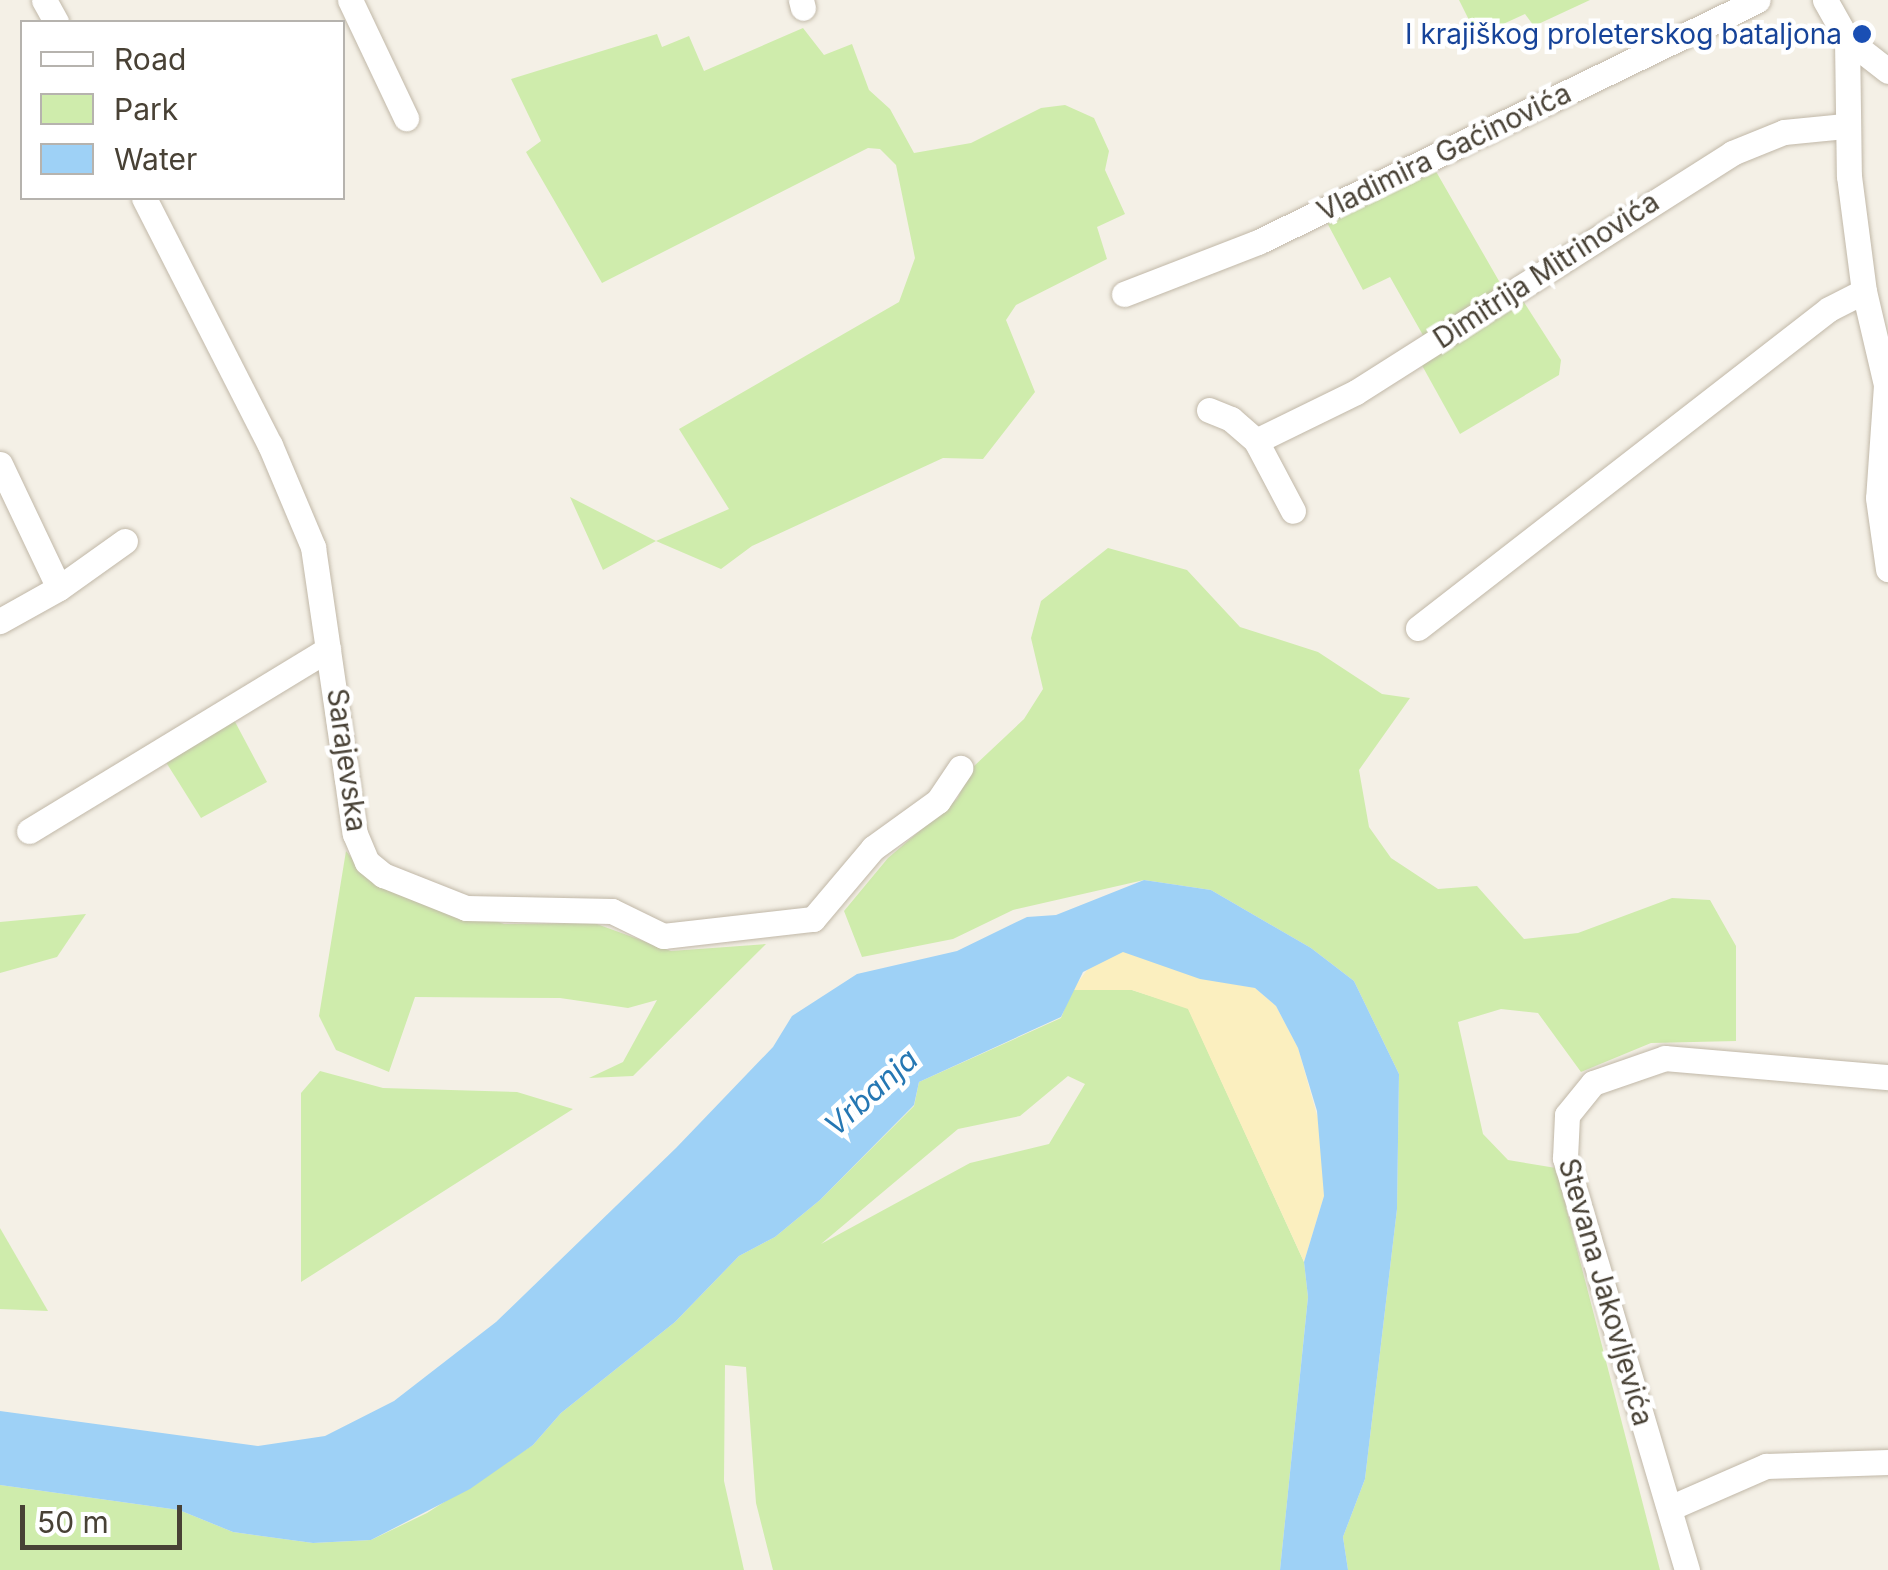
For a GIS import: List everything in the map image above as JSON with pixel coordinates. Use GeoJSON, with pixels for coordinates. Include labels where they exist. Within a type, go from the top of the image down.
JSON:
{"type":"FeatureCollection","features":[{"type":"Feature","properties":{"kind":"street"},"geometry":{"type":"LineString","coordinates":[[350,0],[406,118]]}},
{"type":"Feature","properties":{"kind":"street","name":"Vladimira Gaćinovića"},"geometry":{"type":"LineString","coordinates":[[1124,294],[1258,242],[1758,0]]}},
{"type":"Feature","properties":{"kind":"street"},"geometry":{"type":"LineString","coordinates":[[1825,0],[1847,39],[1885,69]]}},
{"type":"Feature","properties":{"kind":"street"},"geometry":{"type":"LineString","coordinates":[[1847,39],[1845,126],[1864,291],[1886,386],[1878,498],[1888,568]]}},
{"type":"Feature","properties":{"kind":"street"},"geometry":{"type":"LineString","coordinates":[[1848,90],[1860,76],[1885,69]]}},
{"type":"Feature","properties":{"kind":"street","name":"Dimitrija Mitrinovića"},"geometry":{"type":"LineString","coordinates":[[1256,442],[1356,392],[1732,152],[1784,132],[1845,126]]}},
{"type":"Feature","properties":{"kind":"street","name":"Sarajevska"},"geometry":{"type":"LineString","coordinates":[[145,200],[309,537],[359,848],[383,875],[466,908],[612,912],[680,938],[814,920],[873,848],[938,801],[960,768]]}},
{"type":"Feature","properties":{"kind":"street"},"geometry":{"type":"LineString","coordinates":[[1418,628],[1829,309],[1864,291]]}},
{"type":"Feature","properties":{"kind":"street"},"geometry":{"type":"LineString","coordinates":[[1209,410],[1231,419],[1256,442],[1293,511]]}},
{"type":"Feature","properties":{"kind":"street"},"geometry":{"type":"LineString","coordinates":[[0,464],[58,588]]}},
{"type":"Feature","properties":{"kind":"street"},"geometry":{"type":"LineString","coordinates":[[0,621],[58,588],[125,541]]}},
{"type":"Feature","properties":{"kind":"street"},"geometry":{"type":"LineString","coordinates":[[29,831],[328,649]]}},
{"type":"Feature","properties":{"kind":"street","name":"Stevana Jakovljevića"},"geometry":{"type":"LineString","coordinates":[[1687,1570],[1672,1508],[1565,1158],[1567,1115],[1593,1083],[1665,1058],[1888,1077]]}},
{"type":"Feature","properties":{"kind":"street"},"geometry":{"type":"LineString","coordinates":[[1672,1508],[1766,1466],[1888,1462]]}},
{"type":"Feature","properties":{"kind":"green space"},"geometry":{"type":"Polygon","coordinates":[[[1459,0],[1590,0],[1534,26],[1525,14],[1477,36],[1459,0]]]}},
{"type":"Feature","properties":{"kind":"green space"},"geometry":{"type":"Polygon","coordinates":[[[803,28],[824,55],[852,44],[869,90],[890,109],[914,153],[971,143],[1041,108],[1065,105],[1094,118],[1109,151],[1105,170],[1125,214],[1097,227],[1107,259],[1016,305],[1006,320],[1035,392],[983,459],[943,458],[752,546],[721,569],[656,541],[729,509],[679,429],[899,302],[915,258],[896,165],[880,149],[868,148],[602,283],[526,152],[541,141],[511,79],[657,34],[662,47],[689,36],[704,71],[803,28]]]}},
{"type":"Feature","properties":{"kind":"green space"},"geometry":{"type":"Polygon","coordinates":[[[1434,168],[1503,288],[1424,337],[1390,277],[1363,290],[1325,219],[1434,168]]]}},
{"type":"Feature","properties":{"kind":"green space"},"geometry":{"type":"Polygon","coordinates":[[[1520,296],[1561,360],[1559,375],[1460,434],[1419,360],[1520,296]]]}},
{"type":"Feature","properties":{"kind":"green space"},"geometry":{"type":"Polygon","coordinates":[[[570,497],[656,541],[603,570],[570,497]]]}},
{"type":"Feature","properties":{"kind":"green space"},"geometry":{"type":"Polygon","coordinates":[[[1108,548],[1187,570],[1240,627],[1318,652],[1382,694],[1410,698],[1359,770],[1369,827],[1391,858],[1438,889],[1477,886],[1524,939],[1578,933],[1672,898],[1710,900],[1736,946],[1736,1041],[1651,1043],[1581,1072],[1538,1013],[1501,1009],[1458,1022],[1483,1134],[1508,1160],[1556,1168],[1660,1570],[1348,1570],[1343,1537],[1365,1479],[1397,1209],[1399,1074],[1354,981],[1311,948],[1211,890],[1144,880],[1013,910],[953,939],[862,957],[844,911],[888,858],[957,799],[973,767],[1024,719],[1043,689],[1031,638],[1041,601],[1108,548]]]}},
{"type":"Feature","properties":{"kind":"green space"},"geometry":{"type":"Polygon","coordinates":[[[233,718],[267,782],[201,818],[164,759],[233,718]]]}},
{"type":"Feature","properties":{"kind":"green space"},"geometry":{"type":"Polygon","coordinates":[[[346,851],[366,875],[504,924],[594,923],[671,951],[766,944],[633,1076],[589,1078],[623,1062],[657,1000],[628,1008],[560,998],[415,997],[389,1072],[336,1050],[319,1016],[346,851]]]}},
{"type":"Feature","properties":{"kind":"green space"},"geometry":{"type":"Polygon","coordinates":[[[86,914],[57,957],[0,973],[0,922],[86,914]]]}},
{"type":"Feature","properties":{"kind":"green space"},"geometry":{"type":"Polygon","coordinates":[[[1072,990],[1132,990],[1188,1008],[1304,1262],[1308,1297],[1280,1570],[773,1570],[756,1503],[746,1367],[725,1365],[724,1481],[744,1570],[0,1570],[0,1485],[179,1510],[233,1532],[313,1543],[371,1540],[427,1513],[533,1445],[561,1413],[675,1322],[739,1256],[775,1237],[820,1200],[914,1106],[919,1082],[1061,1018],[1072,990]],[[1068,1076],[1020,1116],[958,1129],[821,1244],[970,1163],[1049,1144],[1085,1084],[1068,1076]]]}},
{"type":"Feature","properties":{"kind":"green space"},"geometry":{"type":"Polygon","coordinates":[[[320,1071],[383,1088],[517,1092],[573,1109],[301,1282],[301,1093],[320,1071]]]}},
{"type":"Feature","properties":{"kind":"green space"},"geometry":{"type":"Polygon","coordinates":[[[0,1228],[48,1311],[0,1309],[0,1228]]]}},
{"type":"Feature","properties":{"kind":"sand"},"geometry":{"type":"Polygon","coordinates":[[[1123,951],[1200,978],[1255,988],[1276,1006],[1298,1048],[1320,1126],[1324,1196],[1304,1262],[1188,1009],[1132,990],[1072,990],[1094,961],[1123,951]]]}},
{"type":"Feature","properties":{"kind":"water","name":"Vrbanja"},"geometry":{"type":"Polygon","coordinates":[[[1144,880],[1211,890],[1311,948],[1354,981],[1399,1074],[1397,1209],[1365,1479],[1343,1537],[1348,1570],[1280,1570],[1308,1297],[1304,1262],[1324,1196],[1317,1111],[1298,1048],[1276,1006],[1255,988],[1200,979],[1123,952],[1083,972],[1061,1017],[919,1082],[914,1105],[820,1200],[775,1237],[739,1256],[675,1322],[561,1413],[533,1445],[470,1489],[371,1540],[313,1543],[233,1532],[179,1510],[0,1485],[0,1411],[258,1446],[325,1436],[394,1401],[496,1322],[676,1148],[773,1047],[792,1016],[857,974],[957,951],[1027,917],[1056,915],[1144,880]]]}},
{"type":"Feature","properties":{"kind":"place","name":"I krajiškog proleterskog bataljona"},"geometry":{"type":"Point","coordinates":[1862,34]}}]}
